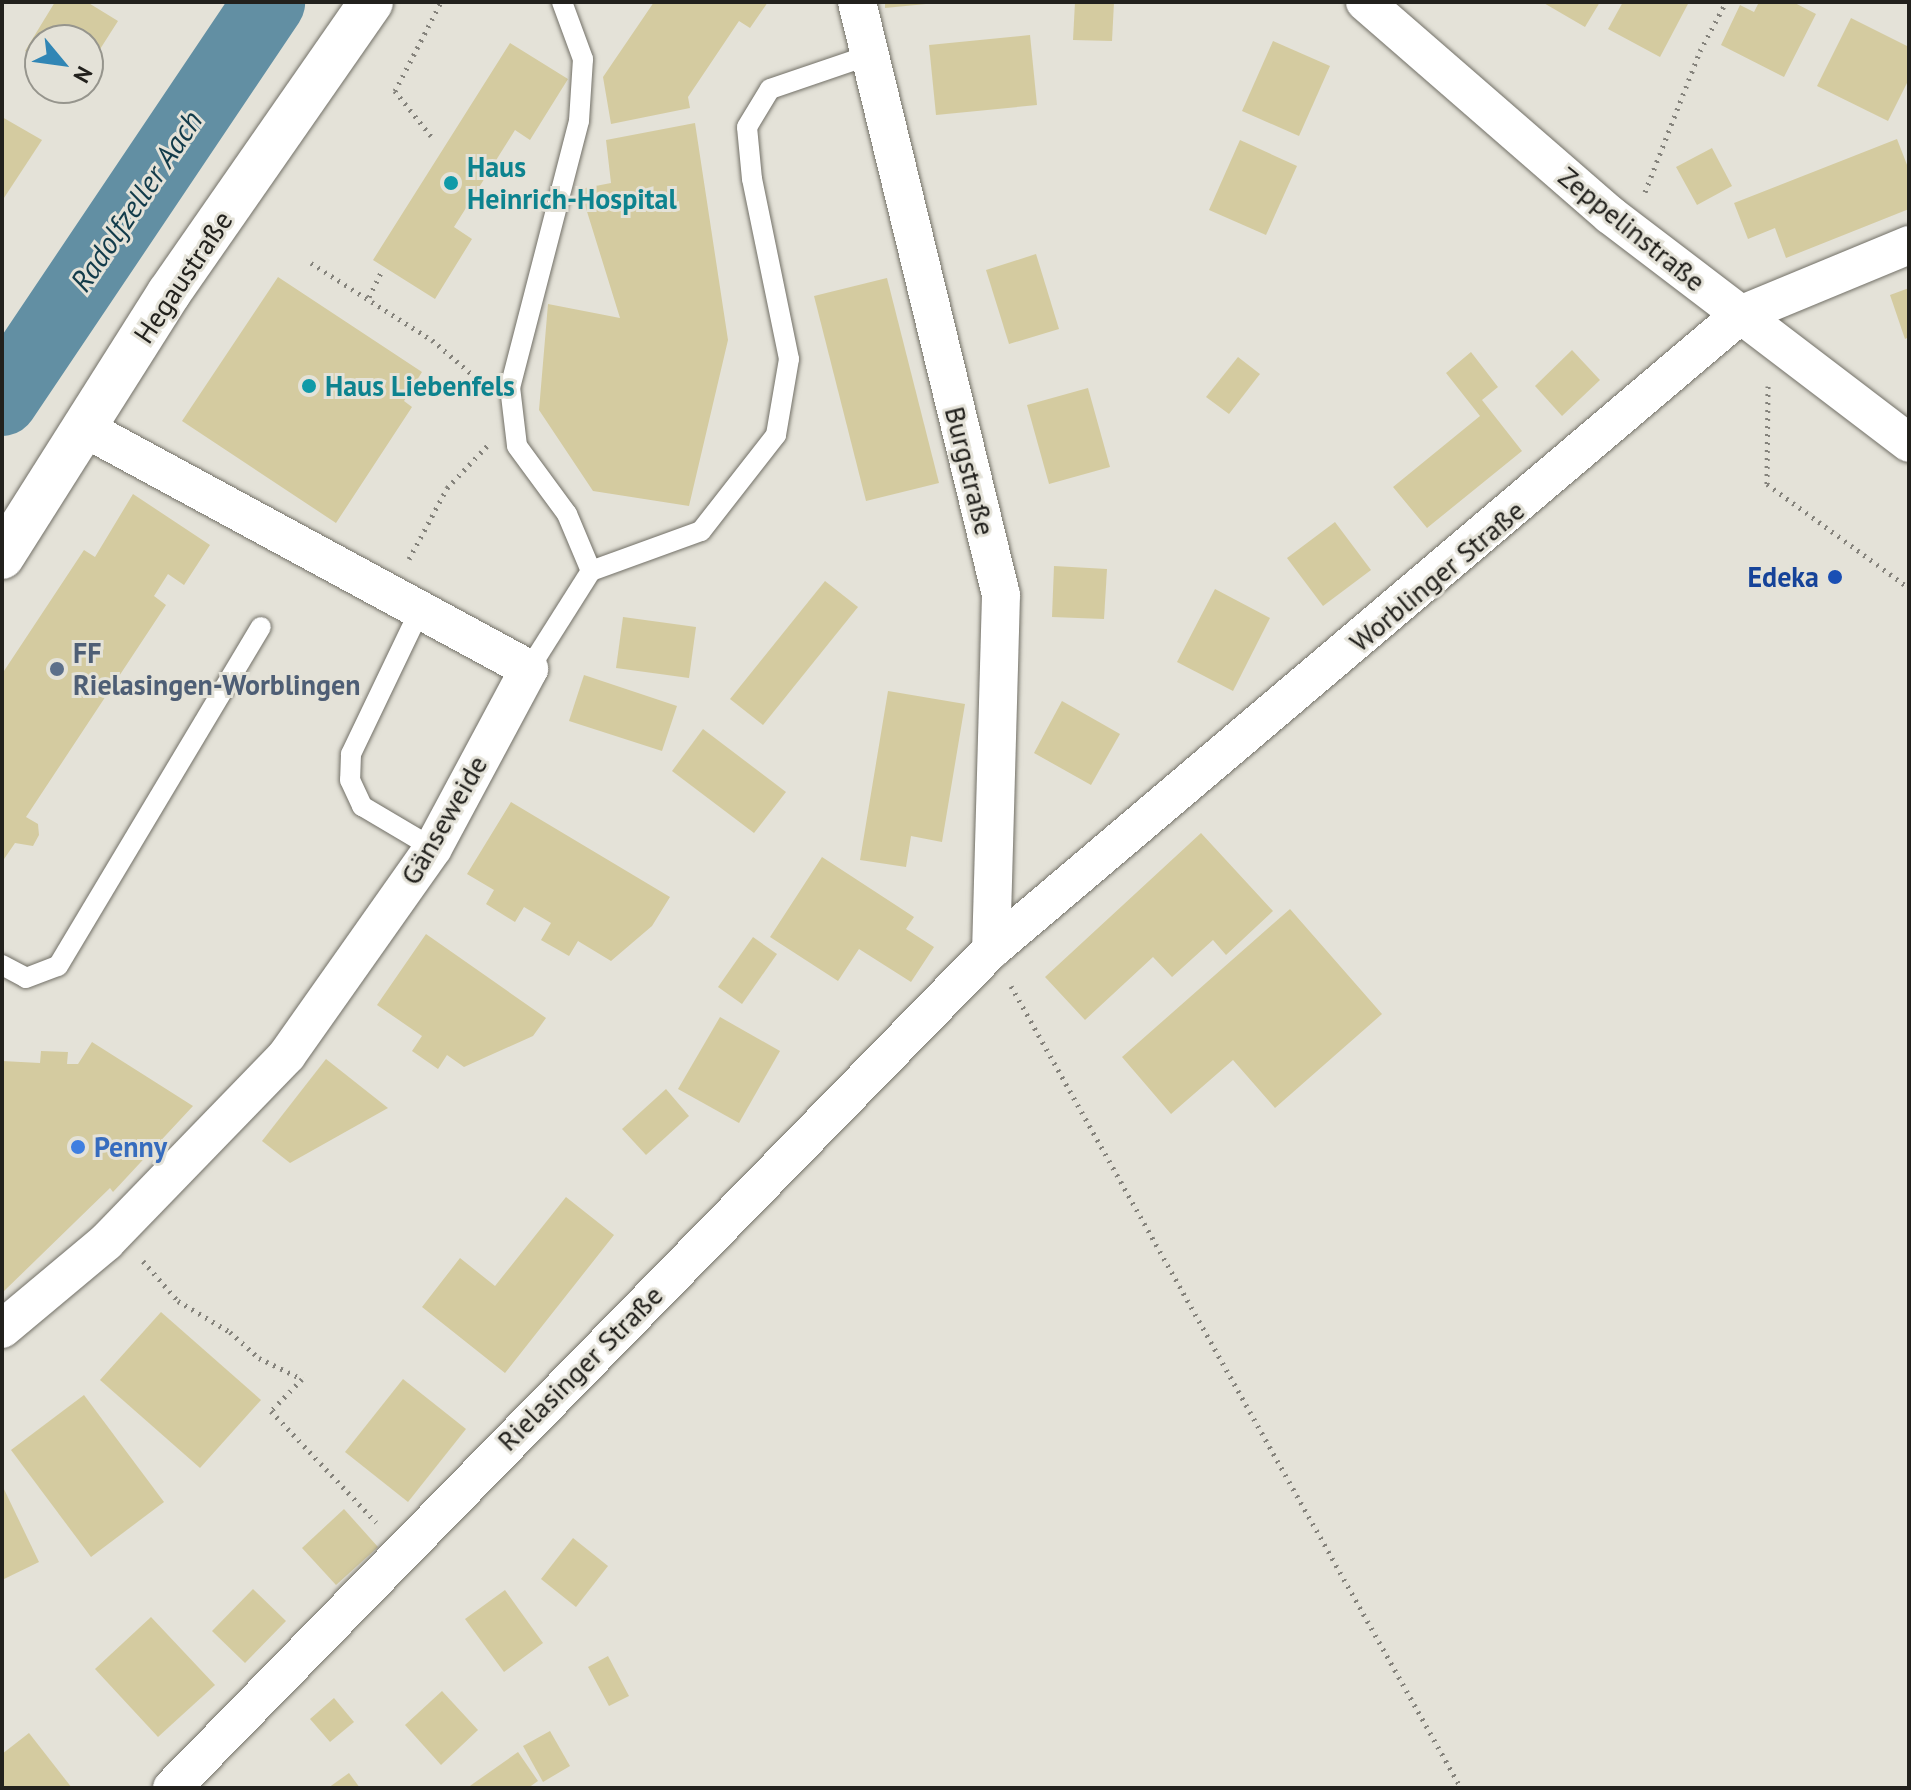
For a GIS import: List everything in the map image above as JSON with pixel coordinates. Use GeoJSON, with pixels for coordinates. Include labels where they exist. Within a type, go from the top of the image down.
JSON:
{"type":"FeatureCollection","features":[{"type":"Feature","properties":{"kind":"main road","name":"Hegaustraße"},"geometry":{"type":"LineString","coordinates":[[2,557],[169,293],[371,2]]}},
{"type":"Feature","properties":{"kind":"street","name":"Burgstraße"},"geometry":{"type":"LineString","coordinates":[[857,2],[867,56],[1001,595],[991,950]]}},
{"type":"Feature","properties":{"kind":"street","name":"Zeppelinstraße"},"geometry":{"type":"LineString","coordinates":[[1365,2],[1610,215],[1909,443]]}},
{"type":"Feature","properties":{"kind":"street","name":"Worblinger Straße"},"geometry":{"type":"LineString","coordinates":[[991,950],[1740,315],[1909,245]]}},
{"type":"Feature","properties":{"kind":"street"},"geometry":{"type":"LineString","coordinates":[[84,428],[529,669]]}},
{"type":"Feature","properties":{"kind":"street","name":"Gänseweide"},"geometry":{"type":"LineString","coordinates":[[2,1329],[116,1232],[287,1055],[433,848],[529,669]]}},
{"type":"Feature","properties":{"kind":"street","name":"Rielasinger Straße"},"geometry":{"type":"LineString","coordinates":[[172,1788],[402,1549],[991,950]]}},
{"type":"Feature","properties":{"kind":"lane"},"geometry":{"type":"LineString","coordinates":[[562,2],[583,59],[579,121],[510,387],[517,446],[567,514],[591,571]]}},
{"type":"Feature","properties":{"kind":"lane"},"geometry":{"type":"LineString","coordinates":[[529,669],[591,571],[701,531],[776,435],[789,359],[752,179],[747,127],[770,89],[867,56]]}},
{"type":"Feature","properties":{"kind":"lane"},"geometry":{"type":"LineString","coordinates":[[405,602],[351,754],[350,780],[362,806],[433,848]]}},
{"type":"Feature","properties":{"kind":"lane"},"geometry":{"type":"LineString","coordinates":[[2,965],[26,978],[58,966],[261,627]]}},
{"type":"Feature","properties":{"kind":"path"},"geometry":{"type":"LineString","coordinates":[[431,136],[395,91],[441,2]]}},
{"type":"Feature","properties":{"kind":"path"},"geometry":{"type":"LineString","coordinates":[[1654,179],[1700,51],[1726,2]]}},
{"type":"Feature","properties":{"kind":"path"},"geometry":{"type":"LineString","coordinates":[[311,263],[369,297],[381,311],[432,340],[482,383],[510,387]]}},
{"type":"Feature","properties":{"kind":"path"},"geometry":{"type":"LineString","coordinates":[[369,297],[381,272]]}},
{"type":"Feature","properties":{"kind":"path"},"geometry":{"type":"LineString","coordinates":[[1768,377],[1767,484],[1909,588]]}},
{"type":"Feature","properties":{"kind":"path"},"geometry":{"type":"LineString","coordinates":[[405,602],[447,488],[485,444],[517,446]]}},
{"type":"Feature","properties":{"kind":"path"},"geometry":{"type":"LineString","coordinates":[[991,950],[1461,1788]]}},
{"type":"Feature","properties":{"kind":"path"},"geometry":{"type":"LineString","coordinates":[[116,1232],[178,1301],[230,1332],[259,1358],[302,1379],[271,1411],[402,1549]]}},
{"type":"Feature","properties":{"kind":"building"},"geometry":{"type":"Polygon","coordinates":[[[55,2],[87,2],[118,21],[104,43],[104,24],[42,24],[55,2]]]}},
{"type":"Feature","properties":{"kind":"building"},"geometry":{"type":"Polygon","coordinates":[[[654,2],[768,2],[750,28],[739,21],[688,97],[690,108],[611,124],[603,77],[654,2]]]}},
{"type":"Feature","properties":{"kind":"building"},"geometry":{"type":"Polygon","coordinates":[[[885,2],[926,2],[926,4],[885,8],[885,2]]]}},
{"type":"Feature","properties":{"kind":"building"},"geometry":{"type":"Polygon","coordinates":[[[1075,2],[1114,2],[1112,41],[1073,40],[1075,2]]]}},
{"type":"Feature","properties":{"kind":"building"},"geometry":{"type":"Polygon","coordinates":[[[1542,2],[1600,2],[1585,27],[1542,2]]]}},
{"type":"Feature","properties":{"kind":"building"},"geometry":{"type":"Polygon","coordinates":[[[1623,2],[1689,2],[1660,57],[1608,29],[1623,2]]]}},
{"type":"Feature","properties":{"kind":"building"},"geometry":{"type":"Polygon","coordinates":[[[1759,2],[1793,2],[1816,14],[1784,77],[1721,45],[1740,5],[1754,12],[1759,2]]]}},
{"type":"Feature","properties":{"kind":"building"},"geometry":{"type":"Polygon","coordinates":[[[1851,18],[1909,47],[1909,79],[1888,121],[1817,86],[1851,18]]]}},
{"type":"Feature","properties":{"kind":"building"},"geometry":{"type":"Polygon","coordinates":[[[1030,35],[1037,105],[936,115],[929,45],[1030,35]]]}},
{"type":"Feature","properties":{"kind":"building"},"geometry":{"type":"Polygon","coordinates":[[[1273,41],[1330,66],[1299,136],[1242,111],[1273,41]]]}},
{"type":"Feature","properties":{"kind":"building","name":"Haus Heinrich-Hospital"},"geometry":{"type":"Polygon","coordinates":[[[510,43],[568,79],[530,140],[515,130],[454,227],[472,239],[435,299],[373,260],[510,43]]]}},
{"type":"Feature","properties":{"kind":"building"},"geometry":{"type":"Polygon","coordinates":[[[2,117],[42,140],[2,201],[2,117]]]}},
{"type":"Feature","properties":{"kind":"building"},"geometry":{"type":"Polygon","coordinates":[[[695,123],[728,340],[689,506],[593,491],[539,410],[548,304],[620,318],[580,189],[611,183],[606,140],[695,123]]]}},
{"type":"Feature","properties":{"kind":"building"},"geometry":{"type":"Polygon","coordinates":[[[1897,139],[1909,170],[1909,209],[1786,258],[1775,228],[1748,239],[1734,203],[1897,139]]]}},
{"type":"Feature","properties":{"kind":"building"},"geometry":{"type":"Polygon","coordinates":[[[1240,140],[1297,166],[1266,235],[1209,210],[1240,140]]]}},
{"type":"Feature","properties":{"kind":"building"},"geometry":{"type":"Polygon","coordinates":[[[1712,148],[1732,186],[1697,205],[1676,167],[1712,148]]]}},
{"type":"Feature","properties":{"kind":"building"},"geometry":{"type":"Polygon","coordinates":[[[1036,254],[1059,329],[1009,344],[986,270],[1036,254]]]}},
{"type":"Feature","properties":{"kind":"building","name":"Haus Liebenfels"},"geometry":{"type":"Polygon","coordinates":[[[278,277],[422,372],[404,401],[412,407],[336,523],[182,421],[278,277]]]}},
{"type":"Feature","properties":{"kind":"building"},"geometry":{"type":"Polygon","coordinates":[[[887,278],[939,483],[866,501],[814,296],[887,278]]]}},
{"type":"Feature","properties":{"kind":"building"},"geometry":{"type":"Polygon","coordinates":[[[1909,288],[1909,337],[1905,339],[1890,295],[1909,288]]]}},
{"type":"Feature","properties":{"kind":"building"},"geometry":{"type":"Polygon","coordinates":[[[1572,350],[1600,380],[1562,416],[1535,386],[1572,350]]]}},
{"type":"Feature","properties":{"kind":"building"},"geometry":{"type":"Polygon","coordinates":[[[1471,352],[1498,387],[1482,400],[1522,451],[1427,528],[1393,487],[1480,416],[1446,373],[1471,352]]]}},
{"type":"Feature","properties":{"kind":"building"},"geometry":{"type":"Polygon","coordinates":[[[1238,357],[1260,374],[1229,414],[1206,397],[1238,357]]]}},
{"type":"Feature","properties":{"kind":"building"},"geometry":{"type":"Polygon","coordinates":[[[1088,388],[1110,467],[1049,484],[1027,405],[1088,388]]]}},
{"type":"Feature","properties":{"kind":"building"},"geometry":{"type":"Polygon","coordinates":[[[133,494],[210,545],[184,585],[168,574],[154,596],[166,605],[26,817],[38,824],[39,835],[33,846],[15,843],[2,862],[2,674],[84,550],[95,557],[133,494]]]}},
{"type":"Feature","properties":{"kind":"building"},"geometry":{"type":"Polygon","coordinates":[[[1335,522],[1371,570],[1323,606],[1287,558],[1335,522]]]}},
{"type":"Feature","properties":{"kind":"building"},"geometry":{"type":"Polygon","coordinates":[[[1054,566],[1107,569],[1104,619],[1052,617],[1054,566]]]}},
{"type":"Feature","properties":{"kind":"building"},"geometry":{"type":"Polygon","coordinates":[[[825,581],[858,607],[763,725],[730,699],[825,581]]]}},
{"type":"Feature","properties":{"kind":"building"},"geometry":{"type":"Polygon","coordinates":[[[1215,589],[1270,618],[1233,691],[1177,662],[1215,589]]]}},
{"type":"Feature","properties":{"kind":"building"},"geometry":{"type":"Polygon","coordinates":[[[623,617],[696,627],[689,678],[616,668],[623,617]]]}},
{"type":"Feature","properties":{"kind":"building"},"geometry":{"type":"Polygon","coordinates":[[[584,675],[677,706],[662,751],[569,721],[584,675]]]}},
{"type":"Feature","properties":{"kind":"building"},"geometry":{"type":"Polygon","coordinates":[[[888,691],[965,704],[942,842],[911,836],[906,867],[860,860],[888,691]]]}},
{"type":"Feature","properties":{"kind":"building"},"geometry":{"type":"Polygon","coordinates":[[[1062,701],[1120,734],[1091,785],[1034,753],[1062,701]]]}},
{"type":"Feature","properties":{"kind":"building"},"geometry":{"type":"Polygon","coordinates":[[[703,729],[786,792],[754,833],[672,771],[703,729]]]}},
{"type":"Feature","properties":{"kind":"building"},"geometry":{"type":"Polygon","coordinates":[[[511,802],[670,897],[652,926],[611,961],[578,941],[569,956],[541,940],[551,923],[524,907],[515,922],[486,904],[494,890],[467,874],[511,802]]]}},
{"type":"Feature","properties":{"kind":"building"},"geometry":{"type":"Polygon","coordinates":[[[1201,833],[1273,911],[1226,955],[1213,940],[1172,977],[1153,957],[1085,1020],[1045,977],[1201,833]]]}},
{"type":"Feature","properties":{"kind":"building"},"geometry":{"type":"Polygon","coordinates":[[[822,857],[914,917],[906,929],[934,947],[911,982],[859,949],[838,981],[770,937],[822,857]]]}},
{"type":"Feature","properties":{"kind":"building"},"geometry":{"type":"Polygon","coordinates":[[[1290,909],[1382,1014],[1275,1108],[1233,1060],[1171,1114],[1122,1057],[1290,909]]]}},
{"type":"Feature","properties":{"kind":"building"},"geometry":{"type":"Polygon","coordinates":[[[426,934],[546,1018],[533,1036],[464,1067],[447,1055],[438,1069],[412,1051],[422,1036],[377,1005],[426,934]]]}},
{"type":"Feature","properties":{"kind":"building"},"geometry":{"type":"Polygon","coordinates":[[[753,937],[777,954],[742,1004],[718,987],[753,937]]]}},
{"type":"Feature","properties":{"kind":"building"},"geometry":{"type":"Polygon","coordinates":[[[720,1017],[780,1051],[739,1123],[678,1089],[720,1017]]]}},
{"type":"Feature","properties":{"kind":"building","name":"Penny"},"geometry":{"type":"Polygon","coordinates":[[[92,1042],[193,1106],[113,1192],[110,1188],[2,1293],[2,1061],[40,1063],[41,1051],[68,1052],[67,1064],[78,1064],[92,1042]]]}},
{"type":"Feature","properties":{"kind":"building"},"geometry":{"type":"Polygon","coordinates":[[[326,1059],[388,1108],[290,1163],[262,1141],[326,1059]]]}},
{"type":"Feature","properties":{"kind":"building"},"geometry":{"type":"Polygon","coordinates":[[[666,1089],[689,1116],[646,1155],[622,1129],[666,1089]]]}},
{"type":"Feature","properties":{"kind":"building"},"geometry":{"type":"Polygon","coordinates":[[[566,1197],[614,1235],[505,1373],[422,1307],[460,1258],[495,1286],[566,1197]]]}},
{"type":"Feature","properties":{"kind":"building"},"geometry":{"type":"Polygon","coordinates":[[[161,1312],[261,1400],[200,1468],[100,1380],[161,1312]]]}},
{"type":"Feature","properties":{"kind":"building"},"geometry":{"type":"Polygon","coordinates":[[[403,1379],[466,1429],[408,1502],[345,1452],[403,1379]]]}},
{"type":"Feature","properties":{"kind":"building"},"geometry":{"type":"Polygon","coordinates":[[[84,1395],[164,1502],[91,1557],[11,1450],[84,1395]]]}},
{"type":"Feature","properties":{"kind":"building"},"geometry":{"type":"Polygon","coordinates":[[[2,1485],[39,1562],[2,1580],[2,1485]]]}},
{"type":"Feature","properties":{"kind":"building"},"geometry":{"type":"Polygon","coordinates":[[[344,1509],[378,1547],[336,1585],[302,1548],[344,1509]]]}},
{"type":"Feature","properties":{"kind":"building"},"geometry":{"type":"Polygon","coordinates":[[[573,1538],[608,1566],[576,1607],[541,1579],[573,1538]]]}},
{"type":"Feature","properties":{"kind":"building"},"geometry":{"type":"Polygon","coordinates":[[[253,1589],[286,1621],[245,1663],[212,1631],[253,1589]]]}},
{"type":"Feature","properties":{"kind":"building"},"geometry":{"type":"Polygon","coordinates":[[[505,1590],[543,1643],[504,1672],[465,1619],[505,1590]]]}},
{"type":"Feature","properties":{"kind":"building"},"geometry":{"type":"Polygon","coordinates":[[[151,1617],[215,1685],[158,1737],[95,1669],[151,1617]]]}},
{"type":"Feature","properties":{"kind":"building"},"geometry":{"type":"Polygon","coordinates":[[[608,1656],[629,1696],[609,1706],[588,1667],[608,1656]]]}},
{"type":"Feature","properties":{"kind":"building"},"geometry":{"type":"Polygon","coordinates":[[[442,1691],[478,1730],[441,1765],[405,1725],[442,1691]]]}},
{"type":"Feature","properties":{"kind":"building"},"geometry":{"type":"Polygon","coordinates":[[[334,1698],[354,1722],[330,1742],[310,1719],[334,1698]]]}},
{"type":"Feature","properties":{"kind":"building"},"geometry":{"type":"Polygon","coordinates":[[[550,1731],[570,1766],[543,1782],[523,1746],[550,1731]]]}},
{"type":"Feature","properties":{"kind":"building"},"geometry":{"type":"Polygon","coordinates":[[[29,1733],[72,1788],[2,1788],[2,1754],[29,1733]]]}},
{"type":"Feature","properties":{"kind":"building"},"geometry":{"type":"Polygon","coordinates":[[[518,1752],[538,1781],[528,1788],[467,1788],[518,1752]]]}},
{"type":"Feature","properties":{"kind":"building"},"geometry":{"type":"Polygon","coordinates":[[[349,1773],[360,1788],[328,1788],[349,1773]]]}},
{"type":"Feature","properties":{"kind":"waterway","name":"Radolfzeller Aach"},"geometry":{"type":"LineString","coordinates":[[2,400],[269,2]]}},
{"type":"Feature","properties":{"kind":"place","name":"Haus Heinrich-Hospital"},"geometry":{"type":"Point","coordinates":[451,183]}},
{"type":"Feature","properties":{"kind":"place","name":"Haus Liebenfels"},"geometry":{"type":"Point","coordinates":[309,386]}},
{"type":"Feature","properties":{"kind":"place","name":"Edeka"},"geometry":{"type":"Point","coordinates":[1835,577]}},
{"type":"Feature","properties":{"kind":"place","name":"FF Rielasingen-Worblingen"},"geometry":{"type":"Point","coordinates":[57,669]}},
{"type":"Feature","properties":{"kind":"place","name":"Penny"},"geometry":{"type":"Point","coordinates":[78,1147]}}]}
